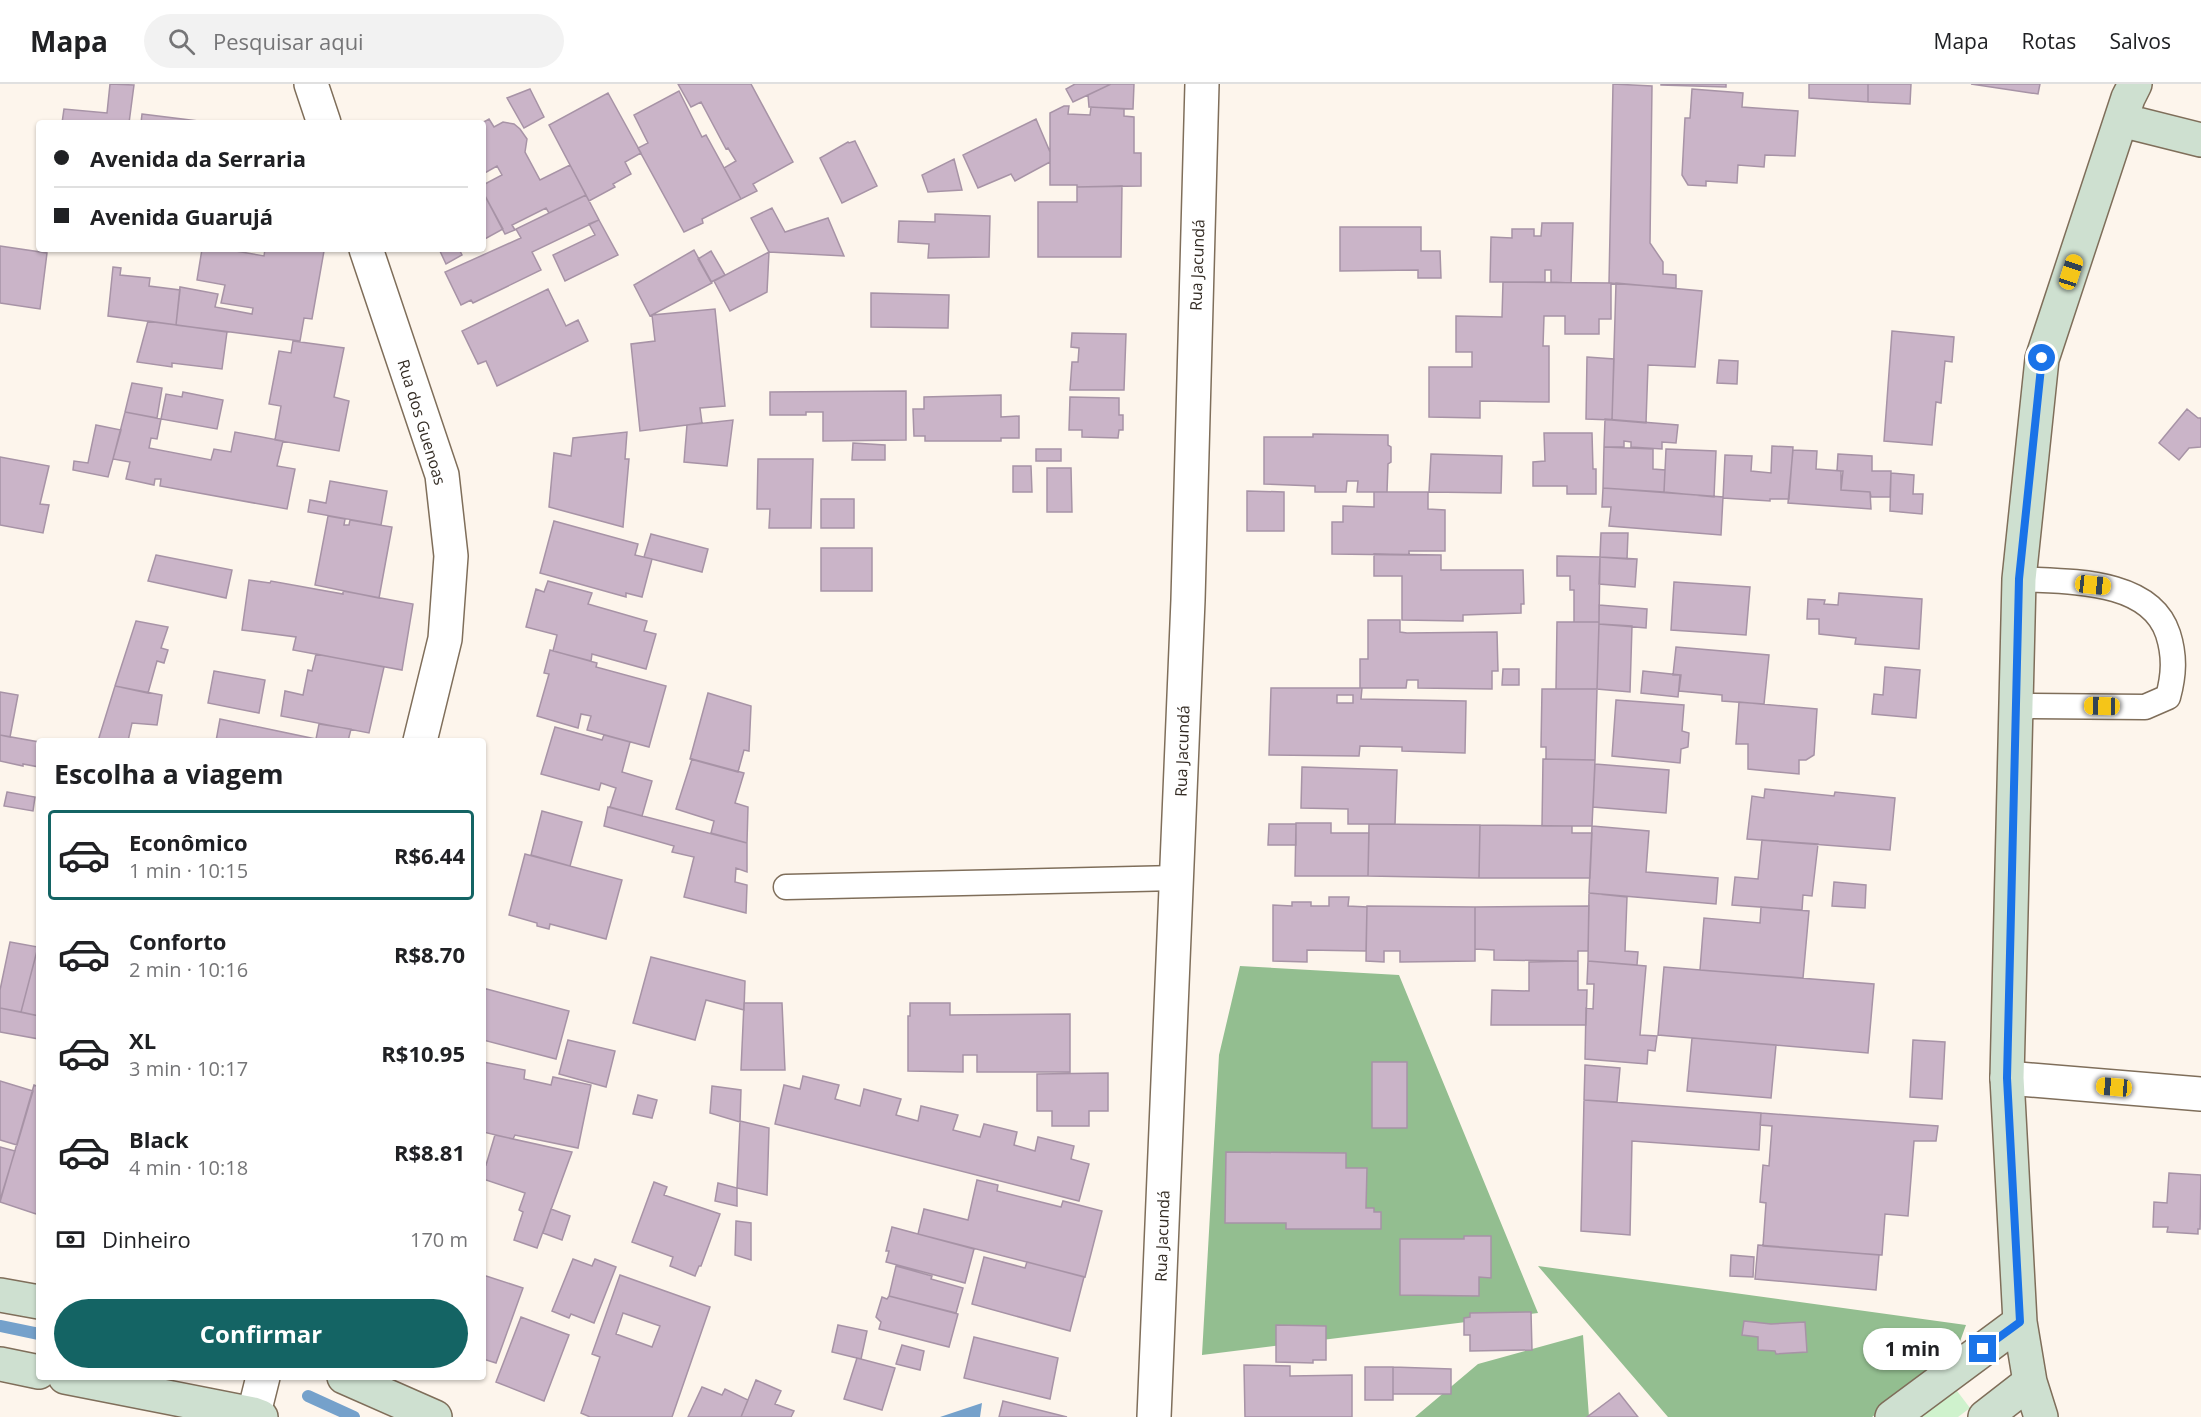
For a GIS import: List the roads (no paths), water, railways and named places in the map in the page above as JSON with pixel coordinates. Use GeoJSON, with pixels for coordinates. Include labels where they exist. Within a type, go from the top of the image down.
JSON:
{"type":"FeatureCollection","features":[{"type":"Feature","properties":{"kind":"main road"},"geometry":{"type":"LineString","coordinates":[[2042,1417],[2030,1383],[2020,1322],[2007,1078],[2019,579],[2042,358],[2135,84]]}},
{"type":"Feature","properties":{"kind":"main road"},"geometry":{"type":"LineString","coordinates":[[2121,120],[2201,140]]}},
{"type":"Feature","properties":{"kind":"main road"},"geometry":{"type":"LineString","coordinates":[[0,1294],[36,1301]]}},
{"type":"Feature","properties":{"kind":"main road"},"geometry":{"type":"LineString","coordinates":[[1892,1417],[2020,1322]]}},
{"type":"Feature","properties":{"kind":"main road"},"geometry":{"type":"LineString","coordinates":[[0,1364],[36,1371]]}},
{"type":"Feature","properties":{"kind":"main road"},"geometry":{"type":"LineString","coordinates":[[80,1380],[256,1416]]}},
{"type":"Feature","properties":{"kind":"main road"},"geometry":{"type":"LineString","coordinates":[[351,1380],[435,1417]]}},
{"type":"Feature","properties":{"kind":"main road"},"geometry":{"type":"LineString","coordinates":[[1985,1417],[2030,1383]]}},
{"type":"Feature","properties":{"kind":"street"},"geometry":{"type":"LineString","coordinates":[[311,84],[323,120]]}},
{"type":"Feature","properties":{"kind":"street","name":"Rua Jacundá"},"geometry":{"type":"LineString","coordinates":[[1154,1417],[1188,600],[1202,84]]}},
{"type":"Feature","properties":{"kind":"street","name":"Rua dos Guenoas"},"geometry":{"type":"LineString","coordinates":[[367,252],[442,475],[451,556],[445,639],[421,738]]}},
{"type":"Feature","properties":{"kind":"street"},"geometry":{"type":"LineString","coordinates":[[2007,1078],[2201,1094]]}},
{"type":"Feature","properties":{"kind":"street"},"geometry":{"type":"LineString","coordinates":[[256,1416],[262,1380]]}},
{"type":"Feature","properties":{"kind":"lane"},"geometry":{"type":"LineString","coordinates":[[2016,706],[2145,707],[2168,697],[2173,678],[2173,650],[2164,621],[2148,603],[2108,587],[2019,579]]}},
{"type":"Feature","properties":{"kind":"lane"},"geometry":{"type":"LineString","coordinates":[[786,886],[1177,878]]}},
{"type":"Feature","properties":{"kind":"water"},"geometry":{"type":"Polygon","coordinates":[[[982,1403],[980,1417],[940,1417],[982,1403]]]}},
{"type":"Feature","properties":{"kind":"waterway"},"geometry":{"type":"LineString","coordinates":[[0,1326],[36,1333]]}},
{"type":"Feature","properties":{"kind":"waterway"},"geometry":{"type":"LineString","coordinates":[[308,1396],[354,1417]]}}]}
